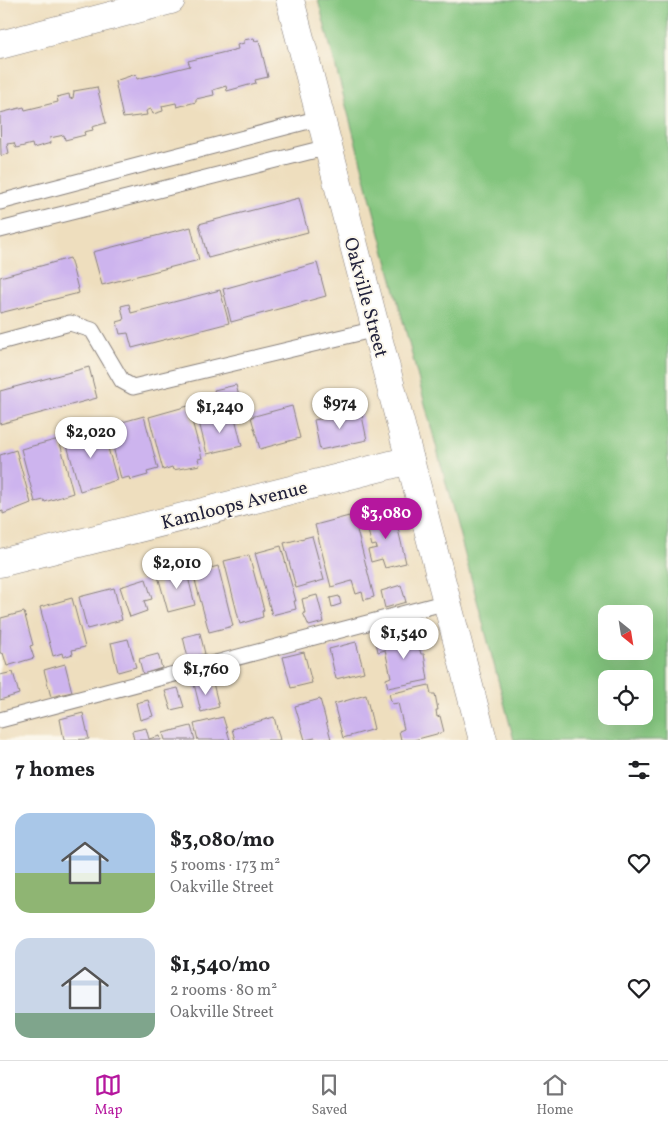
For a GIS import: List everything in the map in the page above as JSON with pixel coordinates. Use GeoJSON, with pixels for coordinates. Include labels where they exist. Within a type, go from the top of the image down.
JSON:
{"type":"FeatureCollection","features":[{"type":"Feature","properties":{"kind":"street"},"geometry":{"type":"LineString","coordinates":[[0,45],[171,0]]}},
{"type":"Feature","properties":{"kind":"street","name":"Oakville Street"},"geometry":{"type":"LineString","coordinates":[[290,0],[483,740]]}},
{"type":"Feature","properties":{"kind":"street","name":"Kamloops Avenue"},"geometry":{"type":"LineString","coordinates":[[0,563],[410,460]]}},
{"type":"Feature","properties":{"kind":"lane"},"geometry":{"type":"LineString","coordinates":[[0,202],[320,118]]}},
{"type":"Feature","properties":{"kind":"lane"},"geometry":{"type":"LineString","coordinates":[[0,230],[328,146]]}},
{"type":"Feature","properties":{"kind":"lane"},"geometry":{"type":"LineString","coordinates":[[0,342],[70,323],[92,330],[122,381],[133,387],[376,329]]}},
{"type":"Feature","properties":{"kind":"lane"},"geometry":{"type":"LineString","coordinates":[[0,720],[447,602]]}},
{"type":"Feature","properties":{"kind":"green space"},"geometry":{"type":"Polygon","coordinates":[[[318,0],[668,0],[668,740],[514,740],[318,0]]]}},
{"type":"Feature","properties":{"kind":"building"},"geometry":{"type":"Polygon","coordinates":[[[254,38],[255,41],[259,40],[268,77],[255,80],[256,83],[227,91],[226,86],[213,90],[214,95],[196,99],[196,102],[177,107],[176,103],[162,106],[163,111],[153,114],[151,109],[146,111],[147,115],[123,118],[115,81],[136,74],[137,79],[190,66],[188,61],[238,49],[237,45],[244,43],[244,40],[254,38]]]}},
{"type":"Feature","properties":{"kind":"building"},"geometry":{"type":"Polygon","coordinates":[[[97,87],[106,123],[92,127],[93,130],[84,132],[85,135],[65,140],[64,135],[50,138],[51,143],[33,148],[32,144],[16,148],[14,143],[7,144],[9,153],[1,156],[0,113],[24,107],[25,110],[58,102],[57,97],[69,94],[70,99],[73,98],[74,91],[97,87]]]}},
{"type":"Feature","properties":{"kind":"building"},"geometry":{"type":"Polygon","coordinates":[[[299,198],[308,232],[208,258],[199,224],[299,198]]]}},
{"type":"Feature","properties":{"kind":"building"},"geometry":{"type":"Polygon","coordinates":[[[191,227],[199,260],[102,285],[93,252],[191,227]]]}},
{"type":"Feature","properties":{"kind":"building"},"geometry":{"type":"Polygon","coordinates":[[[70,258],[79,293],[0,313],[0,277],[70,258]]]}},
{"type":"Feature","properties":{"kind":"building"},"geometry":{"type":"Polygon","coordinates":[[[317,263],[326,296],[231,322],[223,289],[317,263]]]}},
{"type":"Feature","properties":{"kind":"building"},"geometry":{"type":"Polygon","coordinates":[[[220,290],[229,323],[132,348],[128,333],[120,334],[117,322],[124,320],[121,306],[129,304],[131,313],[220,290]]]}},
{"type":"Feature","properties":{"kind":"building"},"geometry":{"type":"Polygon","coordinates":[[[89,367],[97,398],[0,424],[0,391],[89,367]]]}},
{"type":"Feature","properties":{"kind":"building"},"geometry":{"type":"Polygon","coordinates":[[[236,385],[240,400],[218,405],[214,390],[236,385]]]}},
{"type":"Feature","properties":{"kind":"building"},"geometry":{"type":"Polygon","coordinates":[[[188,406],[202,458],[198,459],[200,465],[173,470],[172,467],[163,470],[149,417],[188,406]]]}},
{"type":"Feature","properties":{"kind":"building"},"geometry":{"type":"Polygon","coordinates":[[[292,406],[300,438],[260,449],[251,417],[292,406]]]}},
{"type":"Feature","properties":{"kind":"building"},"geometry":{"type":"Polygon","coordinates":[[[361,411],[367,440],[320,450],[314,420],[361,411]]]}},
{"type":"Feature","properties":{"kind":"building"},"geometry":{"type":"Polygon","coordinates":[[[234,414],[242,446],[207,454],[199,422],[234,414]]]}},
{"type":"Feature","properties":{"kind":"building"},"geometry":{"type":"Polygon","coordinates":[[[144,416],[158,469],[147,472],[148,475],[130,480],[129,477],[121,479],[108,426],[144,416]]]}},
{"type":"Feature","properties":{"kind":"building"},"geometry":{"type":"Polygon","coordinates":[[[102,427],[117,480],[80,491],[65,438],[102,427]]]}},
{"type":"Feature","properties":{"kind":"building"},"geometry":{"type":"Polygon","coordinates":[[[59,439],[73,493],[45,502],[44,500],[35,502],[21,449],[59,439]]]}},
{"type":"Feature","properties":{"kind":"building"},"geometry":{"type":"Polygon","coordinates":[[[16,450],[31,503],[3,514],[3,511],[0,512],[0,455],[16,450]]]}},
{"type":"Feature","properties":{"kind":"building"},"geometry":{"type":"Polygon","coordinates":[[[394,512],[406,563],[385,568],[382,559],[371,562],[368,550],[377,548],[376,545],[372,546],[365,519],[394,512]]]}},
{"type":"Feature","properties":{"kind":"building"},"geometry":{"type":"Polygon","coordinates":[[[349,516],[351,523],[355,522],[374,597],[364,600],[362,592],[356,594],[352,581],[331,587],[315,525],[349,516]]]}},
{"type":"Feature","properties":{"kind":"building"},"geometry":{"type":"Polygon","coordinates":[[[312,536],[324,580],[296,588],[284,543],[312,536]]]}},
{"type":"Feature","properties":{"kind":"building"},"geometry":{"type":"Polygon","coordinates":[[[281,546],[296,601],[294,601],[296,609],[272,615],[255,553],[281,546]]]}},
{"type":"Feature","properties":{"kind":"building"},"geometry":{"type":"Polygon","coordinates":[[[249,555],[264,610],[262,611],[263,617],[240,624],[224,561],[249,555]]]}},
{"type":"Feature","properties":{"kind":"building"},"geometry":{"type":"Polygon","coordinates":[[[218,566],[233,626],[209,632],[193,573],[218,566]]]}},
{"type":"Feature","properties":{"kind":"building"},"geometry":{"type":"Polygon","coordinates":[[[186,569],[195,605],[168,612],[158,576],[186,569]]]}},
{"type":"Feature","properties":{"kind":"building"},"geometry":{"type":"Polygon","coordinates":[[[146,579],[152,599],[144,601],[147,611],[130,617],[120,587],[146,579]]]}},
{"type":"Feature","properties":{"kind":"building"},"geometry":{"type":"Polygon","coordinates":[[[401,585],[406,602],[385,608],[381,591],[401,585]]]}},
{"type":"Feature","properties":{"kind":"building"},"geometry":{"type":"Polygon","coordinates":[[[114,588],[122,620],[87,629],[79,597],[114,588]]]}},
{"type":"Feature","properties":{"kind":"building"},"geometry":{"type":"Polygon","coordinates":[[[317,595],[324,622],[309,626],[303,613],[305,613],[302,599],[317,595]]]}},
{"type":"Feature","properties":{"kind":"building"},"geometry":{"type":"Polygon","coordinates":[[[339,596],[341,604],[332,607],[330,598],[339,596]]]}},
{"type":"Feature","properties":{"kind":"building"},"geometry":{"type":"Polygon","coordinates":[[[72,598],[85,647],[72,650],[73,654],[63,657],[62,653],[53,656],[40,607],[72,598]]]}},
{"type":"Feature","properties":{"kind":"building"},"geometry":{"type":"Polygon","coordinates":[[[24,612],[33,645],[30,646],[34,658],[7,666],[3,653],[1,654],[0,651],[1,618],[24,612]]]}},
{"type":"Feature","properties":{"kind":"building"},"geometry":{"type":"Polygon","coordinates":[[[418,632],[421,647],[419,647],[421,654],[424,654],[428,680],[388,688],[386,679],[391,677],[385,650],[378,652],[376,642],[418,632]]]}},
{"type":"Feature","properties":{"kind":"building"},"geometry":{"type":"Polygon","coordinates":[[[200,633],[205,654],[188,658],[183,637],[200,633]]]}},
{"type":"Feature","properties":{"kind":"building"},"geometry":{"type":"Polygon","coordinates":[[[128,639],[136,667],[118,672],[111,643],[128,639]]]}},
{"type":"Feature","properties":{"kind":"building"},"geometry":{"type":"Polygon","coordinates":[[[356,642],[364,672],[336,679],[329,649],[356,642]]]}},
{"type":"Feature","properties":{"kind":"building"},"geometry":{"type":"Polygon","coordinates":[[[304,652],[312,683],[291,688],[283,657],[304,652]]]}},
{"type":"Feature","properties":{"kind":"building"},"geometry":{"type":"Polygon","coordinates":[[[158,654],[162,668],[143,674],[139,659],[158,654]]]}},
{"type":"Feature","properties":{"kind":"building"},"geometry":{"type":"Polygon","coordinates":[[[65,664],[72,692],[51,697],[44,670],[65,664]]]}},
{"type":"Feature","properties":{"kind":"building"},"geometry":{"type":"Polygon","coordinates":[[[13,672],[19,694],[0,700],[0,675],[13,672]]]}},
{"type":"Feature","properties":{"kind":"building"},"geometry":{"type":"Polygon","coordinates":[[[212,679],[219,707],[201,712],[194,684],[212,679]]]}},
{"type":"Feature","properties":{"kind":"building"},"geometry":{"type":"Polygon","coordinates":[[[429,685],[431,694],[435,694],[438,710],[436,710],[437,717],[440,716],[444,732],[414,740],[401,740],[399,731],[404,729],[398,703],[392,704],[389,694],[429,685]]]}},
{"type":"Feature","properties":{"kind":"building"},"geometry":{"type":"Polygon","coordinates":[[[178,688],[184,707],[171,710],[165,691],[178,688]]]}},
{"type":"Feature","properties":{"kind":"building"},"geometry":{"type":"Polygon","coordinates":[[[366,695],[374,729],[343,738],[334,704],[366,695]]]}},
{"type":"Feature","properties":{"kind":"building"},"geometry":{"type":"Polygon","coordinates":[[[320,699],[331,739],[315,740],[315,738],[305,740],[295,706],[320,699]]]}},
{"type":"Feature","properties":{"kind":"building"},"geometry":{"type":"Polygon","coordinates":[[[148,700],[153,716],[140,720],[136,703],[148,700]]]}},
{"type":"Feature","properties":{"kind":"building"},"geometry":{"type":"Polygon","coordinates":[[[83,713],[89,739],[64,740],[60,719],[83,713]]]}},
{"type":"Feature","properties":{"kind":"building"},"geometry":{"type":"Polygon","coordinates":[[[223,717],[230,740],[198,740],[194,724],[223,717]]]}},
{"type":"Feature","properties":{"kind":"building"},"geometry":{"type":"Polygon","coordinates":[[[274,717],[280,740],[235,740],[232,729],[274,717]]]}},
{"type":"Feature","properties":{"kind":"building"},"geometry":{"type":"Polygon","coordinates":[[[191,726],[195,740],[165,740],[163,733],[191,726]]]}},
{"type":"Feature","properties":{"kind":"building"},"geometry":{"type":"Polygon","coordinates":[[[146,728],[149,739],[160,736],[161,740],[134,740],[132,731],[146,728]]]}}]}
